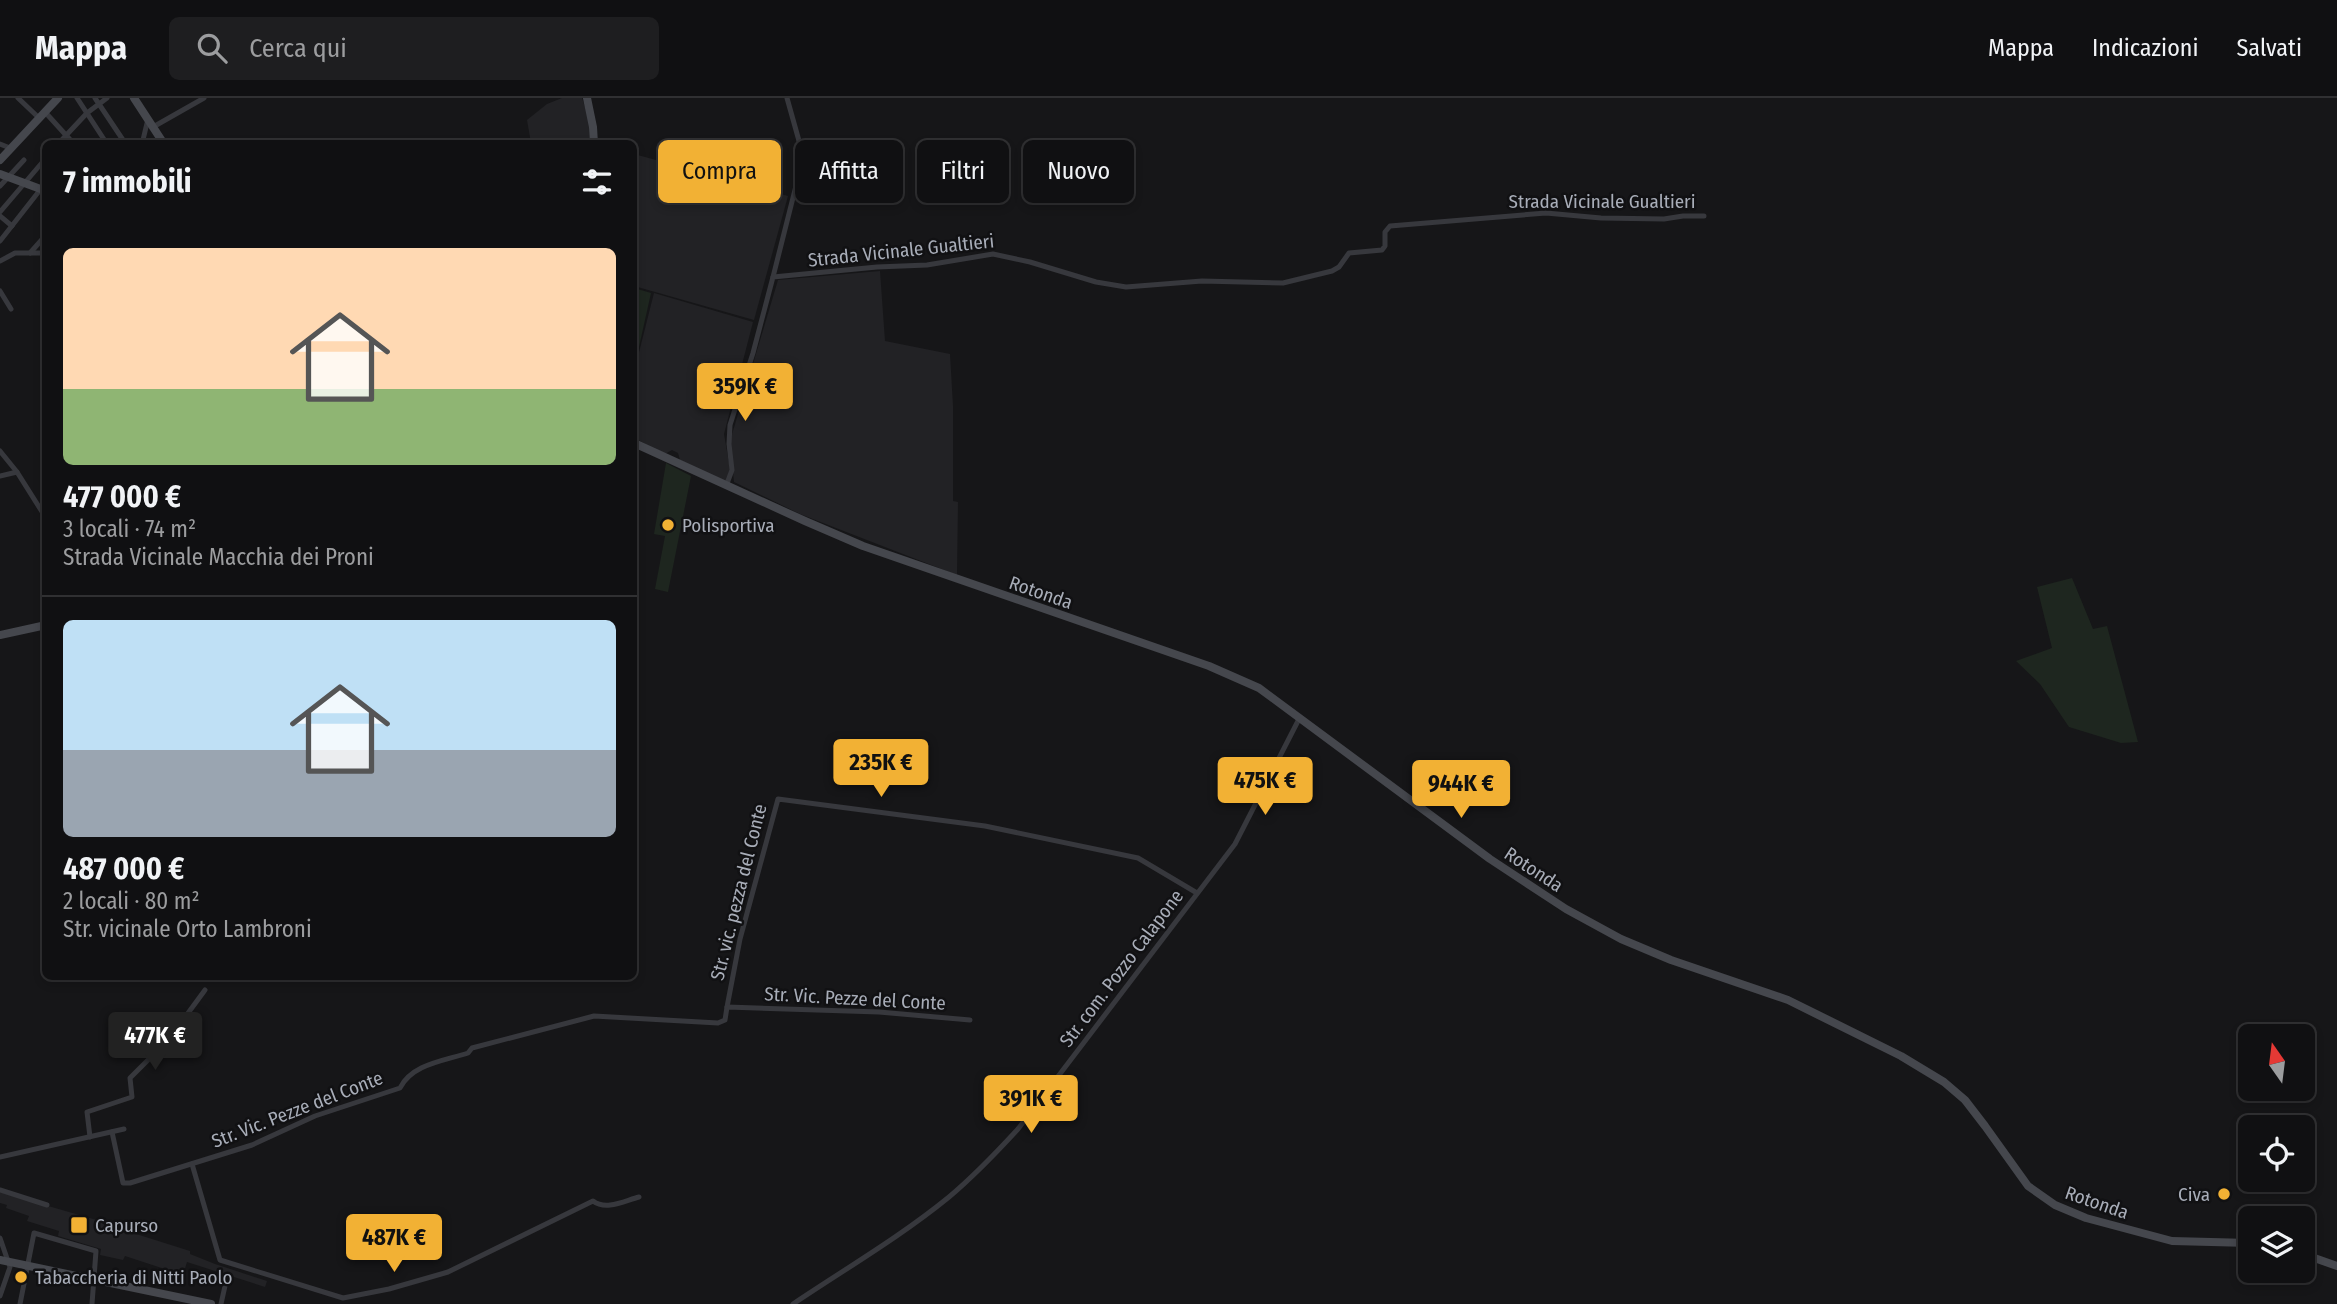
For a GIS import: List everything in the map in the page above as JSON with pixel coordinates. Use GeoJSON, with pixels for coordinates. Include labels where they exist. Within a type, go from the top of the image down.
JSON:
{"type":"FeatureCollection","features":[{"type":"Feature","properties":{"kind":"main road"},"geometry":{"type":"LineString","coordinates":[[0,160],[58,98]]}},
{"type":"Feature","properties":{"kind":"main road"},"geometry":{"type":"LineString","coordinates":[[134,98],[162,140]]}},
{"type":"Feature","properties":{"kind":"main road"},"geometry":{"type":"LineString","coordinates":[[587,98],[594,140]]}},
{"type":"Feature","properties":{"kind":"main road"},"geometry":{"type":"LineString","coordinates":[[4,175],[42,190]]}},
{"type":"Feature","properties":{"kind":"main road","name":"Rotonda"},"geometry":{"type":"LineString","coordinates":[[637,444],[863,546],[1209,666],[1259,688],[1490,859],[1566,909],[1621,939],[1671,960],[1788,1000],[1901,1056],[1944,1082],[1965,1100],[2028,1186],[2055,1205],[2086,1218],[2172,1241],[2238,1243]]}},
{"type":"Feature","properties":{"kind":"main road"},"geometry":{"type":"LineString","coordinates":[[0,635],[42,626]]}},
{"type":"Feature","properties":{"kind":"main road"},"geometry":{"type":"LineString","coordinates":[[2315,1258],[2337,1266]]}},
{"type":"Feature","properties":{"kind":"main road"},"geometry":{"type":"LineString","coordinates":[[4,1261],[94,1279],[174,1300],[211,1304]]}},
{"type":"Feature","properties":{"kind":"street"},"geometry":{"type":"LineString","coordinates":[[18,98],[70,140]]}},
{"type":"Feature","properties":{"kind":"street"},"geometry":{"type":"LineString","coordinates":[[77,98],[104,140]]}},
{"type":"Feature","properties":{"kind":"street"},"geometry":{"type":"LineString","coordinates":[[61,140],[97,101],[107,98]]}},
{"type":"Feature","properties":{"kind":"street"},"geometry":{"type":"LineString","coordinates":[[144,140],[151,123],[204,98]]}},
{"type":"Feature","properties":{"kind":"street"},"geometry":{"type":"LineString","coordinates":[[726,486],[732,470],[730,425],[753,353],[801,166],[801,148],[787,98]]}},
{"type":"Feature","properties":{"kind":"street"},"geometry":{"type":"LineString","coordinates":[[97,101],[122,140]]}},
{"type":"Feature","properties":{"kind":"street"},"geometry":{"type":"LineString","coordinates":[[0,144],[10,148]]}},
{"type":"Feature","properties":{"kind":"street"},"geometry":{"type":"LineString","coordinates":[[0,186],[4,175],[24,160]]}},
{"type":"Feature","properties":{"kind":"street"},"geometry":{"type":"LineString","coordinates":[[12,226],[0,214],[42,163]]}},
{"type":"Feature","properties":{"kind":"street"},"geometry":{"type":"LineString","coordinates":[[0,241],[42,191]]}},
{"type":"Feature","properties":{"kind":"street","name":"Strada Vicinale Gualtieri"},"geometry":{"type":"LineString","coordinates":[[773,277],[927,265],[993,254],[1126,288],[1202,281],[1283,283],[1332,271],[1339,267],[1349,253],[1382,250],[1385,246],[1385,232],[1390,226],[1546,213],[1601,218],[1664,219],[1704,216]]}},
{"type":"Feature","properties":{"kind":"street"},"geometry":{"type":"LineString","coordinates":[[30,253],[42,240]]}},
{"type":"Feature","properties":{"kind":"street"},"geometry":{"type":"LineString","coordinates":[[0,261],[15,253],[42,253]]}},
{"type":"Feature","properties":{"kind":"street"},"geometry":{"type":"LineString","coordinates":[[0,291],[11,309]]}},
{"type":"Feature","properties":{"kind":"street"},"geometry":{"type":"LineString","coordinates":[[0,451],[17,472],[42,513]]}},
{"type":"Feature","properties":{"kind":"street"},"geometry":{"type":"LineString","coordinates":[[0,476],[17,472]]}},
{"type":"Feature","properties":{"kind":"street","name":"Str. com. Pozzo Calapone"},"geometry":{"type":"LineString","coordinates":[[793,1304],[902,1232],[948,1197],[983,1167],[1025,1120],[1225,858],[1246,825],[1299,719]]}},
{"type":"Feature","properties":{"kind":"street","name":"Str. vic. pezza del Conte"},"geometry":{"type":"LineString","coordinates":[[727,1007],[740,939],[778,799],[985,826],[1138,858],[1197,893]]}},
{"type":"Feature","properties":{"kind":"street"},"geometry":{"type":"LineString","coordinates":[[90,1137],[87,1112],[132,1097],[130,1077],[169,1039],[205,990]]}},
{"type":"Feature","properties":{"kind":"street","name":"Str. Vic. Pezze del Conte"},"geometry":{"type":"LineString","coordinates":[[112,1132],[123,1183],[130,1183],[251,1145],[315,1116],[400,1088],[406,1076],[421,1067],[468,1054],[472,1048],[594,1016],[718,1023],[725,1020],[727,1007],[879,1012],[970,1020]]}},
{"type":"Feature","properties":{"kind":"street"},"geometry":{"type":"LineString","coordinates":[[0,1157],[124,1129]]}},
{"type":"Feature","properties":{"kind":"street"},"geometry":{"type":"LineString","coordinates":[[192,1164],[220,1260],[343,1298],[389,1289],[455,1269],[593,1201],[600,1207],[606,1207],[639,1197]]}},
{"type":"Feature","properties":{"kind":"street"},"geometry":{"type":"LineString","coordinates":[[0,1190],[47,1205]]}},
{"type":"Feature","properties":{"kind":"street"},"geometry":{"type":"LineString","coordinates":[[20,1304],[34,1233],[96,1251],[92,1304]]}},
{"type":"Feature","properties":{"kind":"street"},"geometry":{"type":"LineString","coordinates":[[0,1238],[4,1261],[10,1267],[0,1296]]}},
{"type":"Feature","properties":{"kind":"street"},"geometry":{"type":"LineString","coordinates":[[221,1304],[227,1277]]}},
{"type":"Feature","properties":{"kind":"shaded area"},"geometry":{"type":"Polygon","coordinates":[[[562,98],[582,98],[589,119],[590,140],[530,140],[527,120],[547,104],[562,98]]]}},
{"type":"Feature","properties":{"kind":"shaded area"},"geometry":{"type":"Polygon","coordinates":[[[637,155],[658,161],[658,203],[781,203],[781,194],[788,196],[754,320],[637,287],[637,155]]]}},
{"type":"Feature","properties":{"kind":"shaded area"},"geometry":{"type":"Polygon","coordinates":[[[880,271],[885,341],[950,354],[953,501],[958,502],[957,575],[800,514],[734,482],[730,441],[778,280],[880,271]]]}},
{"type":"Feature","properties":{"kind":"shaded area"},"geometry":{"type":"Polygon","coordinates":[[[637,289],[651,293],[637,347],[637,289]]]}},
{"type":"Feature","properties":{"kind":"shaded area"},"geometry":{"type":"Polygon","coordinates":[[[654,293],[753,322],[724,434],[730,469],[725,482],[680,460],[678,453],[672,450],[665,454],[637,440],[637,360],[654,293]]]}},
{"type":"Feature","properties":{"kind":"shaded area","name":"Polisportiva"},"geometry":{"type":"Polygon","coordinates":[[[666,463],[691,476],[668,592],[655,589],[665,536],[654,534],[666,463]]]}},
{"type":"Feature","properties":{"kind":"shaded area"},"geometry":{"type":"Polygon","coordinates":[[[2072,578],[2093,629],[2107,626],[2138,742],[2121,743],[2069,727],[2040,684],[2016,661],[2052,648],[2037,587],[2072,578]]]}},
{"type":"Feature","properties":{"kind":"shaded area"},"geometry":{"type":"Polygon","coordinates":[[[0,1192],[131,1230],[133,1233],[190,1251],[190,1254],[215,1264],[267,1281],[265,1287],[187,1262],[183,1275],[125,1256],[123,1260],[100,1255],[101,1249],[58,1236],[59,1231],[27,1221],[29,1216],[6,1208],[7,1205],[0,1203],[0,1192]]]}},
{"type":"Feature","properties":{"kind":"place","name":"Polisportiva"},"geometry":{"type":"Point","coordinates":[668,525]}},
{"type":"Feature","properties":{"kind":"place","name":"Civa"},"geometry":{"type":"Point","coordinates":[2224,1194]}},
{"type":"Feature","properties":{"kind":"place","name":"Capurso"},"geometry":{"type":"Point","coordinates":[79,1225]}},
{"type":"Feature","properties":{"kind":"place","name":"Tabaccheria di Nitti Paolo"},"geometry":{"type":"Point","coordinates":[21,1277]}}]}
